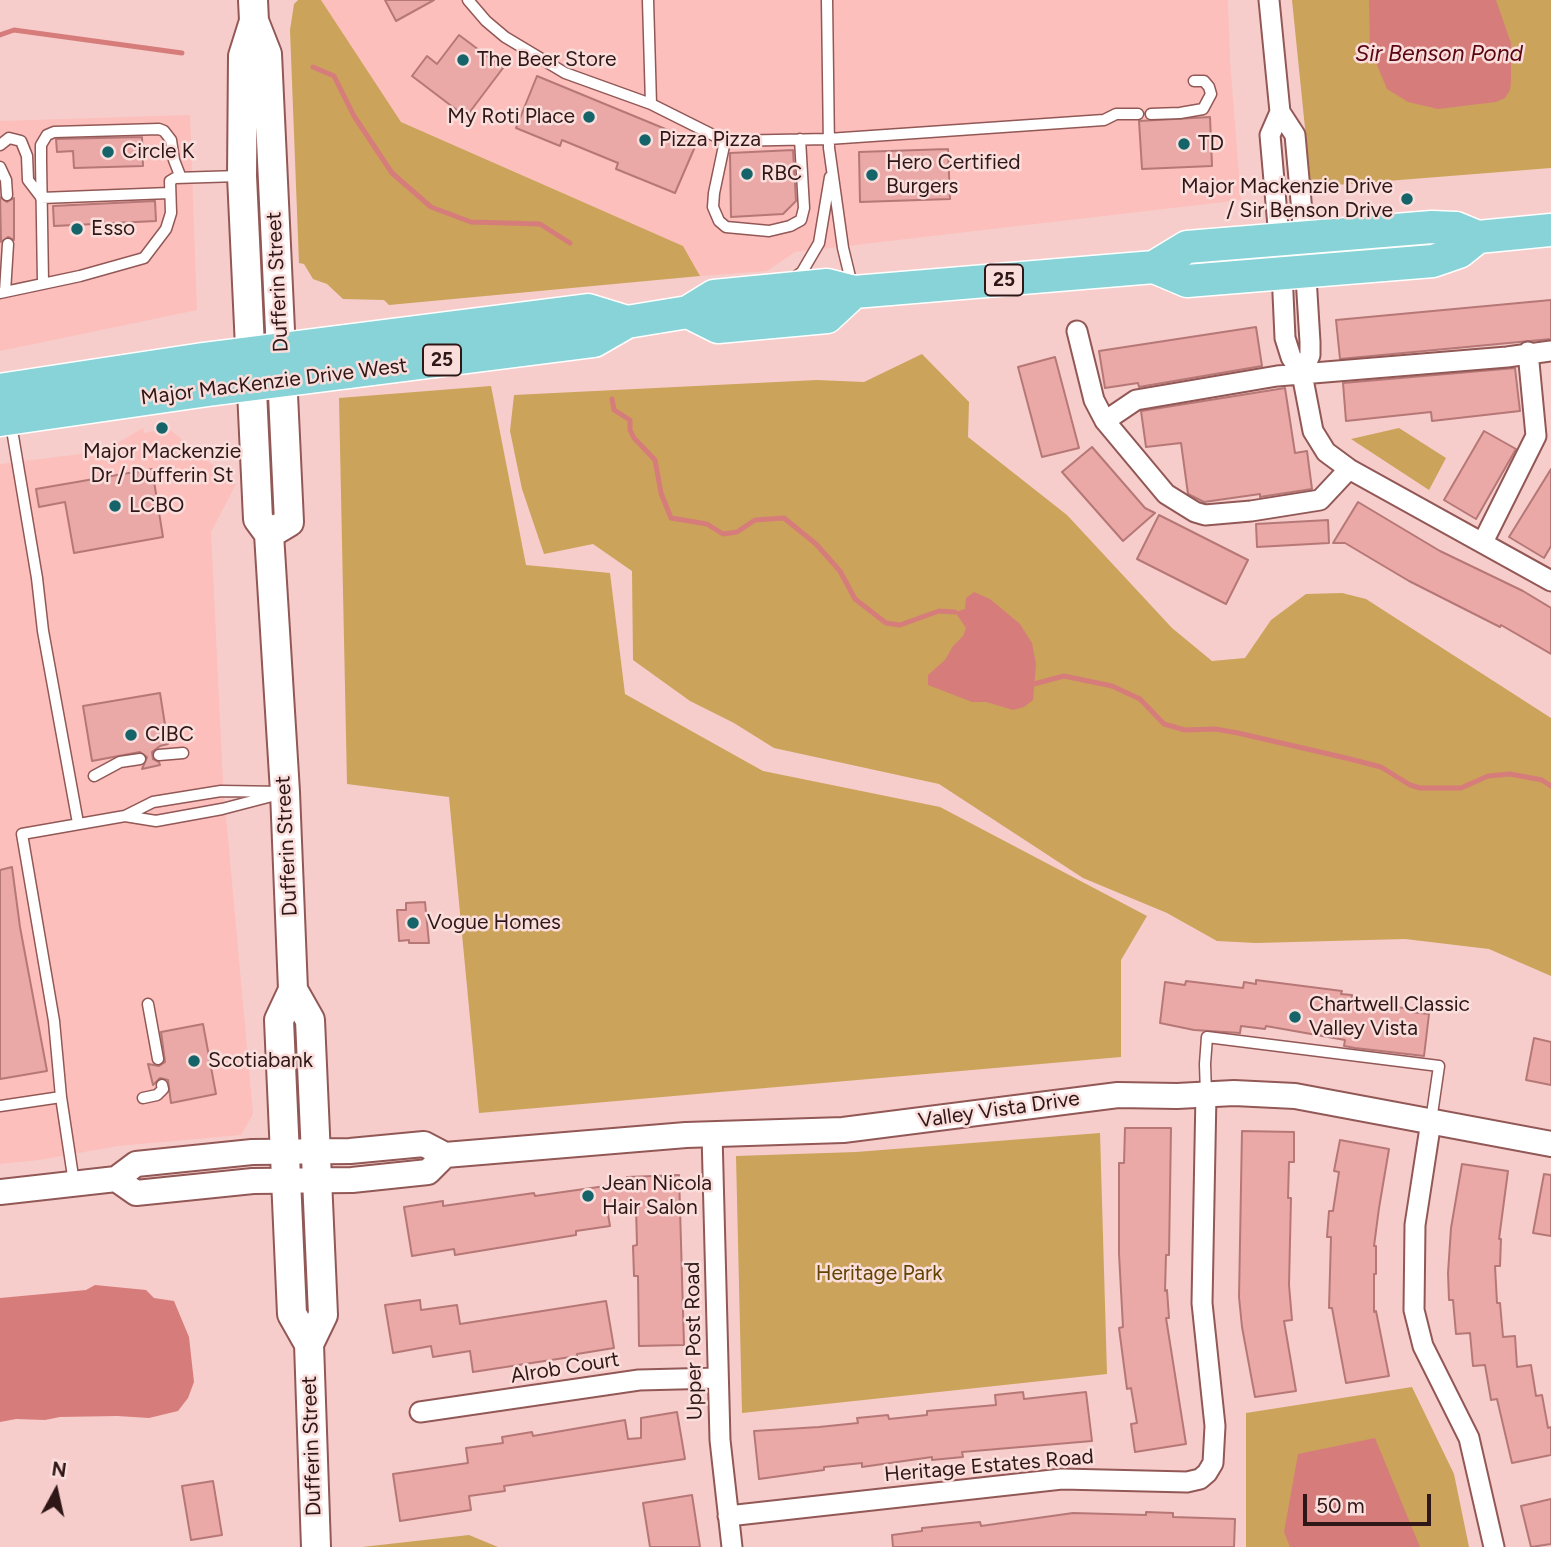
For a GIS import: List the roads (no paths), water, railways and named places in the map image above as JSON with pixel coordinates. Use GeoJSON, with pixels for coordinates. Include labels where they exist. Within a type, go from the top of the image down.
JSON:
{"type":"FeatureCollection","features":[{"type":"Feature","properties":{"kind":"main road","name":"Dufferin Street"},"geometry":{"type":"LineString","coordinates":[[250,353],[243,176],[243,56],[254,10]]}},
{"type":"Feature","properties":{"kind":"main road","name":"Dufferin Street"},"geometry":{"type":"LineString","coordinates":[[254,10],[267,54],[272,371],[258,519],[269,534],[285,792],[293,990],[310,1020],[323,1315],[309,1344]]}},
{"type":"Feature","properties":{"kind":"main road","name":"Major MacKenzie Drive West"},"geometry":{"type":"LineString","coordinates":[[5,420],[588,310],[627,322],[688,312],[714,296],[779,289],[827,285],[854,292],[1154,267],[1187,247],[1432,227],[1456,228],[1478,237],[1551,230]]}},
{"type":"Feature","properties":{"kind":"main road","name":"Major MacKenzie Drive West"},"geometry":{"type":"LineString","coordinates":[[1154,267],[1187,281],[1433,261],[1459,252],[1478,237]]}},
{"type":"Feature","properties":{"kind":"main road"},"geometry":{"type":"LineString","coordinates":[[688,312],[718,327],[827,317],[854,292]]}},
{"type":"Feature","properties":{"kind":"main road","name":"Major MacKenzie Drive West"},"geometry":{"type":"LineString","coordinates":[[0,390],[250,353],[272,371]]}},
{"type":"Feature","properties":{"kind":"main road","name":"Dufferin Street"},"geometry":{"type":"LineString","coordinates":[[293,990],[279,1020],[292,1314],[309,1344],[316,1547]]}},
{"type":"Feature","properties":{"kind":"street"},"geometry":{"type":"LineString","coordinates":[[1269,0],[1280,112],[1295,135],[1291,239],[1294,271],[1285,338],[1291,357],[1302,374],[1313,431],[1326,452],[1349,469],[1551,581]]}},
{"type":"Feature","properties":{"kind":"street"},"geometry":{"type":"LineString","coordinates":[[1077,331],[1094,400],[1105,421],[1170,498],[1195,512],[1205,515],[1251,511],[1320,500],[1349,469]]}},
{"type":"Feature","properties":{"kind":"street"},"geometry":{"type":"LineString","coordinates":[[1105,421],[1136,400],[1302,374],[1551,351]]}},
{"type":"Feature","properties":{"kind":"street"},"geometry":{"type":"LineString","coordinates":[[1483,542],[1536,436],[1528,352]]}},
{"type":"Feature","properties":{"kind":"street","name":"Valley Vista Drive"},"geometry":{"type":"LineString","coordinates":[[444,1155],[428,1171],[352,1180],[253,1181],[136,1193],[116,1180],[136,1164],[252,1152],[350,1151],[424,1144],[444,1155],[712,1134],[853,1129],[1094,1097],[1234,1093],[1295,1096],[1551,1144]]}},
{"type":"Feature","properties":{"kind":"street","name":"Heritage Estates Road"},"geometry":{"type":"LineString","coordinates":[[728,1516],[1062,1479],[1187,1482],[1200,1479],[1207,1473],[1213,1463],[1216,1426],[1202,1303],[1206,1094]]}},
{"type":"Feature","properties":{"kind":"street"},"geometry":{"type":"LineString","coordinates":[[1431,1121],[1415,1225],[1414,1310],[1427,1354],[1469,1438],[1494,1547]]}},
{"type":"Feature","properties":{"kind":"street","name":"Upper Post Road"},"geometry":{"type":"LineString","coordinates":[[712,1134],[720,1440],[732,1547]]}},
{"type":"Feature","properties":{"kind":"street"},"geometry":{"type":"LineString","coordinates":[[0,1192],[116,1180]]}},
{"type":"Feature","properties":{"kind":"street","name":"Alrob Court"},"geometry":{"type":"LineString","coordinates":[[420,1412],[639,1380],[718,1378]]}},
{"type":"Feature","properties":{"kind":"lane"},"geometry":{"type":"LineString","coordinates":[[468,0],[486,21],[505,37],[565,73],[651,104],[725,141],[828,139],[1104,120],[1116,114],[1138,114]]}},
{"type":"Feature","properties":{"kind":"lane"},"geometry":{"type":"LineString","coordinates":[[648,0],[651,104]]}},
{"type":"Feature","properties":{"kind":"lane"},"geometry":{"type":"LineString","coordinates":[[827,0],[828,139],[843,248],[854,292]]}},
{"type":"Feature","properties":{"kind":"lane"},"geometry":{"type":"LineString","coordinates":[[1151,114],[1203,109],[1210,94],[1209,88],[1204,81],[1194,81]]}},
{"type":"Feature","properties":{"kind":"lane"},"geometry":{"type":"LineString","coordinates":[[43,282],[41,145],[47,135],[54,132],[159,129],[171,140],[174,160],[181,178]]}},
{"type":"Feature","properties":{"kind":"lane"},"geometry":{"type":"LineString","coordinates":[[0,145],[9,138],[21,141],[27,156],[28,180],[41,198]]}},
{"type":"Feature","properties":{"kind":"lane"},"geometry":{"type":"LineString","coordinates":[[725,141],[714,193],[713,207],[719,221],[726,227],[769,231],[801,220],[804,208],[800,139]]}},
{"type":"Feature","properties":{"kind":"lane"},"geometry":{"type":"LineString","coordinates":[[779,289],[802,272],[815,251],[832,166]]}},
{"type":"Feature","properties":{"kind":"lane"},"geometry":{"type":"LineString","coordinates":[[0,167],[6,180],[7,195]]}},
{"type":"Feature","properties":{"kind":"lane"},"geometry":{"type":"LineString","coordinates":[[8,244],[3,293],[144,258],[166,229],[171,214],[170,181],[181,178],[243,176]]}},
{"type":"Feature","properties":{"kind":"lane"},"geometry":{"type":"LineString","coordinates":[[41,198],[169,193]]}},
{"type":"Feature","properties":{"kind":"lane"},"geometry":{"type":"LineString","coordinates":[[5,420],[37,578],[43,631],[78,823]]}},
{"type":"Feature","properties":{"kind":"lane"},"geometry":{"type":"LineString","coordinates":[[159,755],[183,753]]}},
{"type":"Feature","properties":{"kind":"lane"},"geometry":{"type":"LineString","coordinates":[[94,776],[121,762],[140,759]]}},
{"type":"Feature","properties":{"kind":"lane"},"geometry":{"type":"LineString","coordinates":[[125,816],[153,802],[221,791],[285,792]]}},
{"type":"Feature","properties":{"kind":"lane"},"geometry":{"type":"LineString","coordinates":[[74,1183],[61,1097],[54,1021],[22,834],[125,816],[156,821],[222,809],[285,792]]}},
{"type":"Feature","properties":{"kind":"lane"},"geometry":{"type":"LineString","coordinates":[[148,1004],[158,1059]]}},
{"type":"Feature","properties":{"kind":"lane"},"geometry":{"type":"LineString","coordinates":[[1206,1094],[1208,1037],[1439,1066],[1431,1121]]}},
{"type":"Feature","properties":{"kind":"lane"},"geometry":{"type":"LineString","coordinates":[[143,1098],[158,1095],[163,1089],[162,1085]]}},
{"type":"Feature","properties":{"kind":"lane"},"geometry":{"type":"LineString","coordinates":[[0,1106],[61,1097]]}},
{"type":"Feature","properties":{"kind":"water","name":"Sir Benson Pond"},"geometry":{"type":"Polygon","coordinates":[[[1369,0],[1496,0],[1511,43],[1511,81],[1505,98],[1496,102],[1438,109],[1408,102],[1387,89],[1370,48],[1369,0]]]}},
{"type":"Feature","properties":{"kind":"water"},"geometry":{"type":"Polygon","coordinates":[[[974,592],[990,599],[1020,624],[1032,643],[1036,664],[1033,700],[1024,707],[1013,710],[986,702],[972,702],[928,685],[928,675],[945,660],[963,636],[966,628],[955,612],[965,609],[966,598],[974,592]]]}},
{"type":"Feature","properties":{"kind":"water"},"geometry":{"type":"Polygon","coordinates":[[[95,1285],[146,1290],[154,1298],[174,1301],[189,1337],[194,1382],[188,1398],[178,1411],[149,1418],[60,1417],[0,1422],[0,1298],[86,1290],[95,1285]]]}},
{"type":"Feature","properties":{"kind":"water"},"geometry":{"type":"Polygon","coordinates":[[[1375,1438],[1420,1547],[1290,1547],[1284,1532],[1298,1454],[1375,1438]]]}},
{"type":"Feature","properties":{"kind":"waterway"},"geometry":{"type":"LineString","coordinates":[[0,35],[14,30],[182,53]]}},
{"type":"Feature","properties":{"kind":"waterway"},"geometry":{"type":"LineString","coordinates":[[313,67],[334,76],[354,116],[392,173],[431,207],[471,222],[540,224],[570,243]]}},
{"type":"Feature","properties":{"kind":"waterway"},"geometry":{"type":"LineString","coordinates":[[612,399],[614,410],[630,420],[630,430],[634,438],[655,460],[661,493],[671,518],[707,524],[723,534],[737,532],[755,520],[784,518],[816,544],[840,571],[855,599],[886,623],[900,625],[939,611],[955,612]]}},
{"type":"Feature","properties":{"kind":"waterway"},"geometry":{"type":"LineString","coordinates":[[1034,684],[1064,676],[1112,686],[1140,699],[1164,724],[1185,730],[1215,729],[1238,733],[1346,758],[1381,767],[1420,788],[1461,788],[1488,776],[1510,774],[1542,780],[1551,786]]}},
{"type":"Feature","properties":{"kind":"place","name":"The Beer Store"},"geometry":{"type":"Point","coordinates":[463,60]}},
{"type":"Feature","properties":{"kind":"place","name":"My Roti Place"},"geometry":{"type":"Point","coordinates":[589,117]}},
{"type":"Feature","properties":{"kind":"place","name":"Pizza Pizza"},"geometry":{"type":"Point","coordinates":[645,140]}},
{"type":"Feature","properties":{"kind":"place","name":"TD"},"geometry":{"type":"Point","coordinates":[1184,144]}},
{"type":"Feature","properties":{"kind":"place","name":"Circle K"},"geometry":{"type":"Point","coordinates":[108,152]}},
{"type":"Feature","properties":{"kind":"place","name":"RBC"},"geometry":{"type":"Point","coordinates":[747,174]}},
{"type":"Feature","properties":{"kind":"place","name":"Hero Certified Burgers"},"geometry":{"type":"Point","coordinates":[872,175]}},
{"type":"Feature","properties":{"kind":"place","name":"Major Mackenzie Drive / Sir Benson Drive"},"geometry":{"type":"Point","coordinates":[1407,199]}},
{"type":"Feature","properties":{"kind":"place","name":"Esso"},"geometry":{"type":"Point","coordinates":[77,229]}},
{"type":"Feature","properties":{"kind":"place","name":"Major Mackenzie Dr / Dufferin St"},"geometry":{"type":"Point","coordinates":[162,428]}},
{"type":"Feature","properties":{"kind":"place","name":"LCBO"},"geometry":{"type":"Point","coordinates":[115,506]}},
{"type":"Feature","properties":{"kind":"place","name":"CIBC"},"geometry":{"type":"Point","coordinates":[131,735]}},
{"type":"Feature","properties":{"kind":"place","name":"Vogue Homes"},"geometry":{"type":"Point","coordinates":[413,923]}},
{"type":"Feature","properties":{"kind":"place","name":"Chartwell Classic Valley Vista"},"geometry":{"type":"Point","coordinates":[1295,1017]}},
{"type":"Feature","properties":{"kind":"place","name":"Scotiabank"},"geometry":{"type":"Point","coordinates":[194,1061]}},
{"type":"Feature","properties":{"kind":"place","name":"Jean Nicola Hair Salon"},"geometry":{"type":"Point","coordinates":[588,1196]}},
{"type":"Feature","properties":{"kind":"park label","name":"Heritage Park"},"geometry":{"type":"Point","coordinates":[879,1274]}}]}
